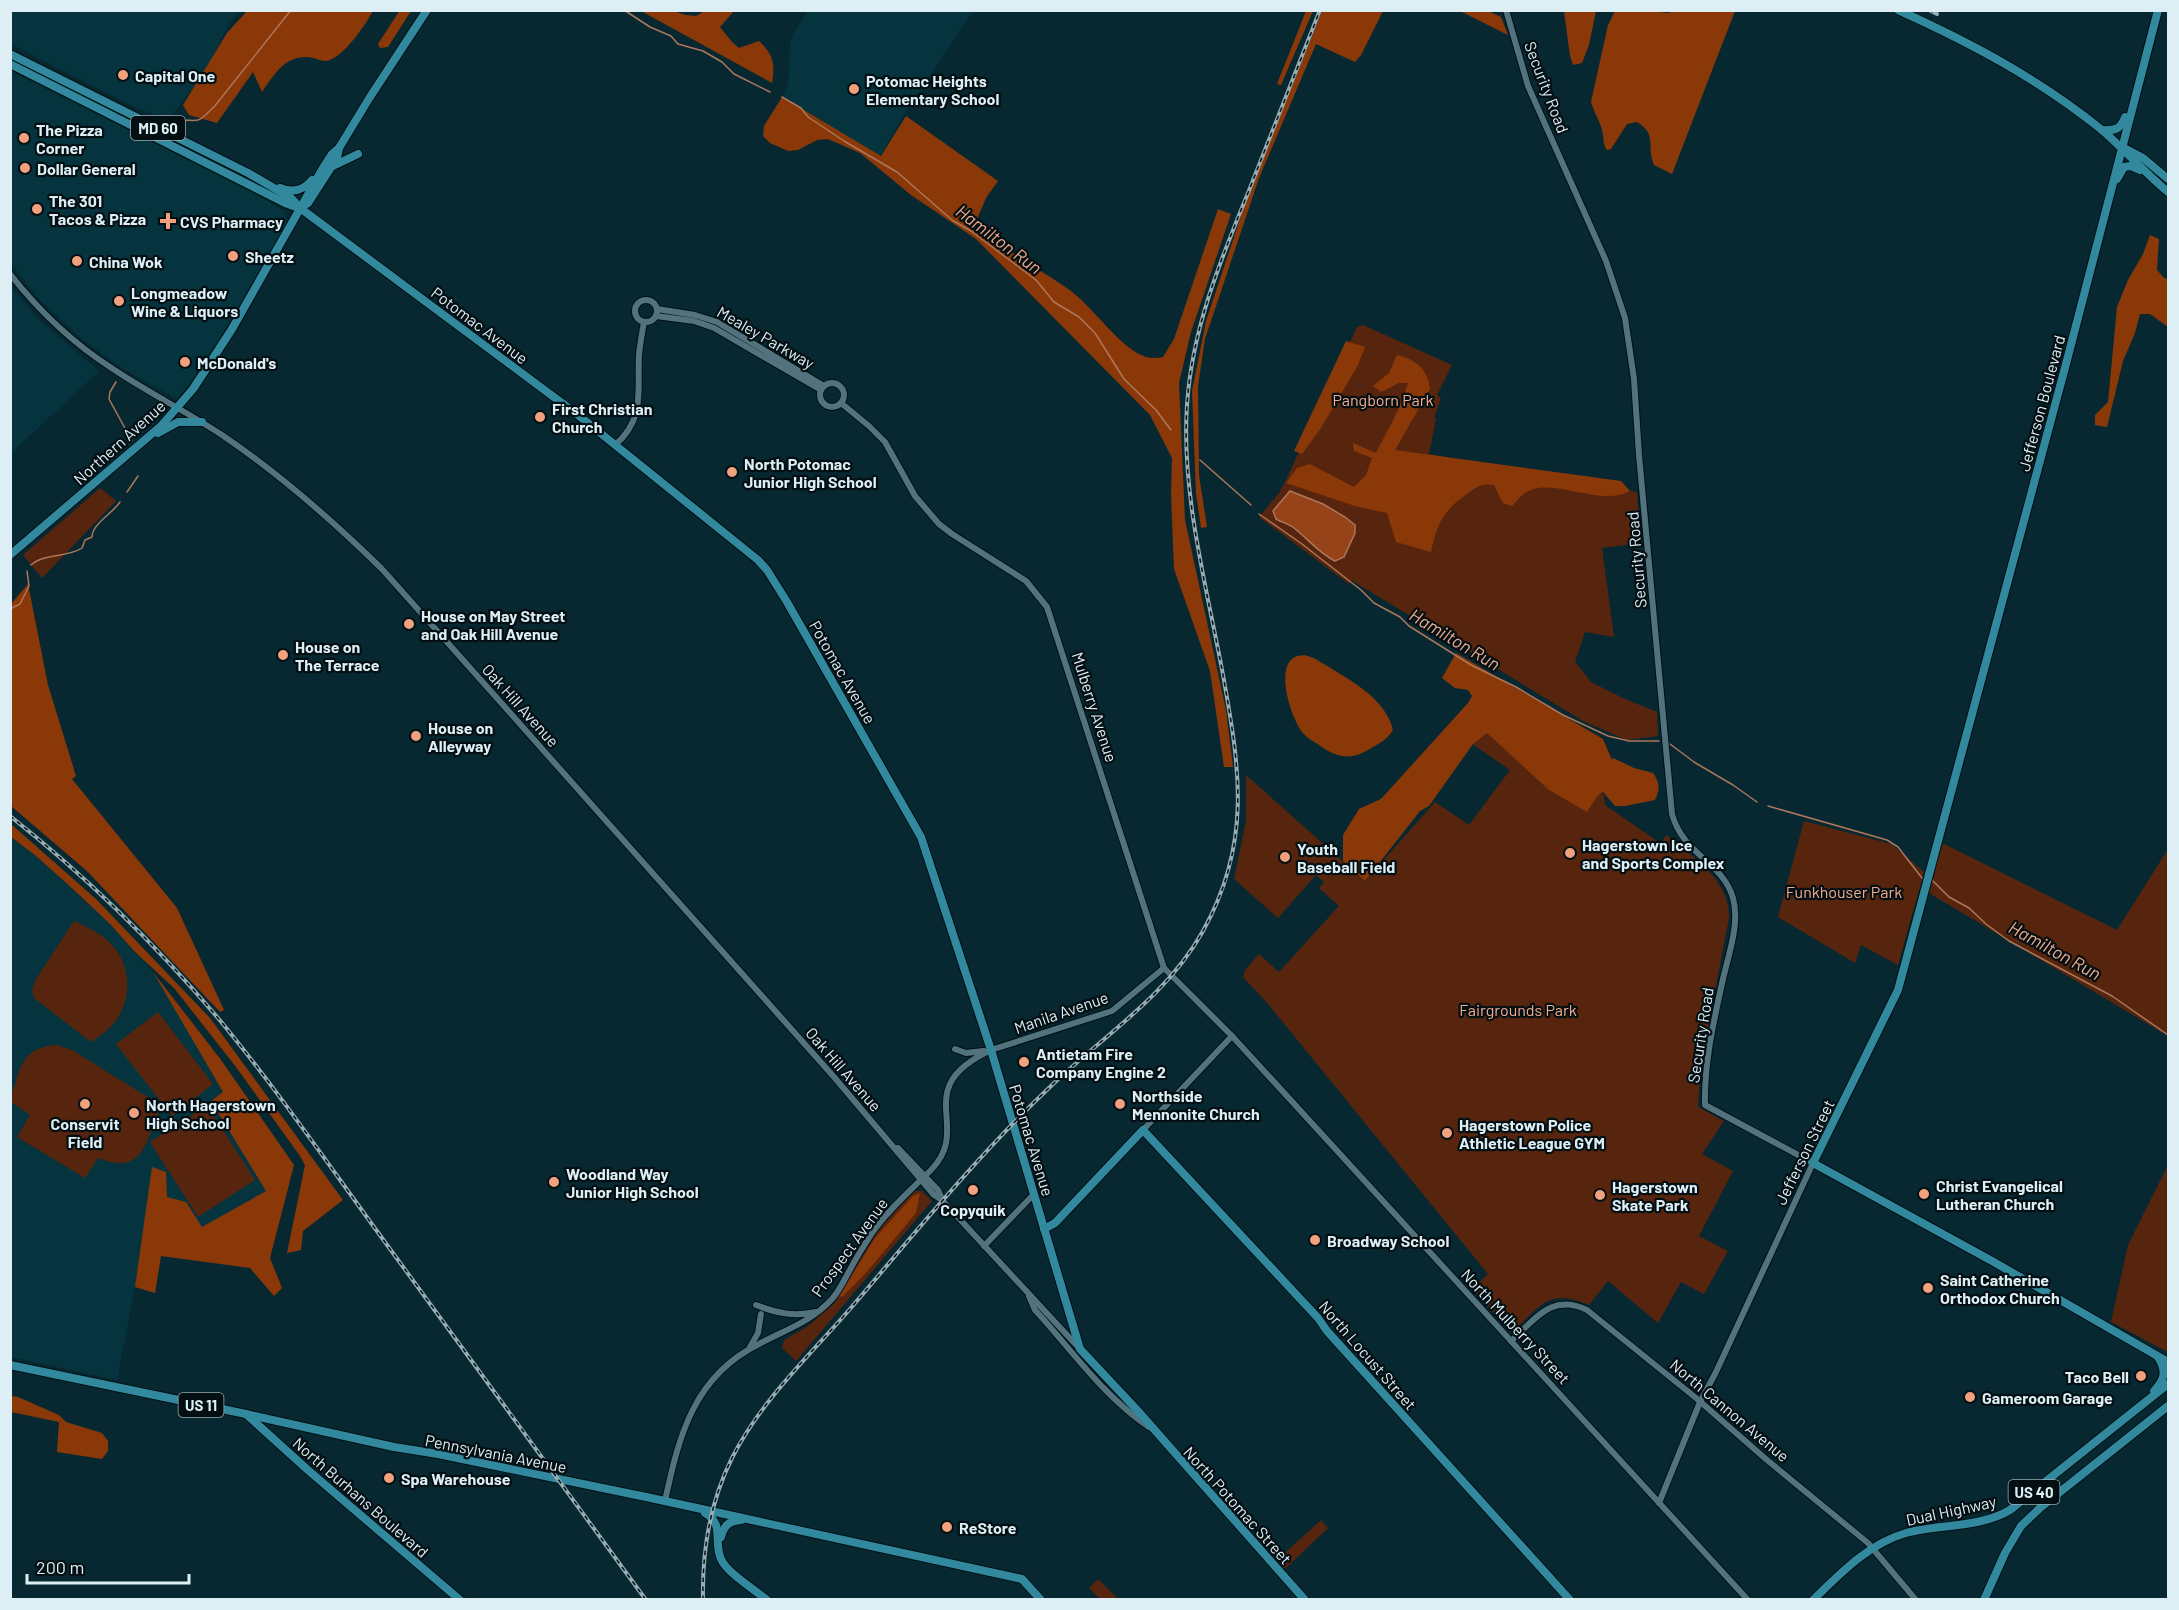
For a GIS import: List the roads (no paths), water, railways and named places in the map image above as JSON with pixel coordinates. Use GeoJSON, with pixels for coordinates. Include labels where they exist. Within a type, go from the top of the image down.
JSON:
{"type":"FeatureCollection","features":[{"type":"Feature","properties":{"kind":"main road"},"geometry":{"type":"LineString","coordinates":[[327,168],[332,154],[339,148],[427,10]]}},
{"type":"Feature","properties":{"kind":"main road"},"geometry":{"type":"LineString","coordinates":[[1898,10],[1996,57],[2055,95],[2122,147],[2155,181]]}},
{"type":"Feature","properties":{"kind":"main road","name":"Jefferson Boulevard"},"geometry":{"type":"LineString","coordinates":[[1947,803],[2066,364],[2158,10]]}},
{"type":"Feature","properties":{"kind":"main road","name":"MD 60"},"geometry":{"type":"LineString","coordinates":[[10,54],[248,173],[291,198],[300,208]]}},
{"type":"Feature","properties":{"kind":"main road","name":"MD 60"},"geometry":{"type":"LineString","coordinates":[[10,64],[285,203],[300,208]]}},
{"type":"Feature","properties":{"kind":"main road"},"geometry":{"type":"LineString","coordinates":[[2101,129],[2116,130],[2122,125],[2136,91]]}},
{"type":"Feature","properties":{"kind":"main road"},"geometry":{"type":"LineString","coordinates":[[2122,147],[2143,158],[2169,179]]}},
{"type":"Feature","properties":{"kind":"main road"},"geometry":{"type":"LineString","coordinates":[[248,173],[289,191],[301,190],[309,184],[318,170],[358,154]]}},
{"type":"Feature","properties":{"kind":"main road"},"geometry":{"type":"LineString","coordinates":[[2110,193],[2121,170],[2128,166],[2135,167],[2169,192]]}},
{"type":"Feature","properties":{"kind":"main road","name":"Northern Avenue"},"geometry":{"type":"LineString","coordinates":[[10,555],[139,446],[178,408],[219,349],[300,208],[327,168]]}},
{"type":"Feature","properties":{"kind":"main road","name":"Potomac Avenue"},"geometry":{"type":"LineString","coordinates":[[300,208],[533,381],[615,445],[758,560],[773,579],[921,837],[991,1050],[1080,1349]]}},
{"type":"Feature","properties":{"kind":"main road"},"geometry":{"type":"LineString","coordinates":[[139,446],[178,422],[202,422]]}},
{"type":"Feature","properties":{"kind":"main road","name":"Jefferson Street"},"geometry":{"type":"LineString","coordinates":[[1813,1163],[1898,990],[1947,803]]}},
{"type":"Feature","properties":{"kind":"main road"},"geometry":{"type":"LineString","coordinates":[[1044,1229],[1055,1223],[1143,1130]]}},
{"type":"Feature","properties":{"kind":"main road","name":"North Locust Street"},"geometry":{"type":"LineString","coordinates":[[1143,1130],[1318,1318],[1334,1339],[1570,1599]]}},
{"type":"Feature","properties":{"kind":"main road"},"geometry":{"type":"LineString","coordinates":[[1813,1163],[2169,1362]]}},
{"type":"Feature","properties":{"kind":"main road","name":"Oak Hill Avenue"},"geometry":{"type":"LineString","coordinates":[[1080,1349],[1085,1360]]}},
{"type":"Feature","properties":{"kind":"main road"},"geometry":{"type":"LineString","coordinates":[[2157,1356],[2169,1357]]}},
{"type":"Feature","properties":{"kind":"main road"},"geometry":{"type":"LineString","coordinates":[[2142,1405],[2164,1378],[2164,1369],[2157,1356]]}},
{"type":"Feature","properties":{"kind":"main road","name":"North Potomac Street"},"geometry":{"type":"LineString","coordinates":[[1085,1360],[1152,1429],[1305,1599]]}},
{"type":"Feature","properties":{"kind":"main road","name":"Pennsylvania Avenue"},"geometry":{"type":"LineString","coordinates":[[10,1365],[976,1568],[1022,1579],[1041,1599]]}},
{"type":"Feature","properties":{"kind":"main road","name":"Dual Highway"},"geometry":{"type":"LineString","coordinates":[[1813,1599],[1873,1548],[1907,1533],[1983,1520],[2018,1505],[2169,1384]]}},
{"type":"Feature","properties":{"kind":"main road","name":"US 40"},"geometry":{"type":"LineString","coordinates":[[1984,1599],[2013,1538],[2028,1519],[2169,1406]]}},
{"type":"Feature","properties":{"kind":"main road"},"geometry":{"type":"LineString","coordinates":[[2133,1434],[2169,1412]]}},
{"type":"Feature","properties":{"kind":"main road","name":"North Burhans Boulevard"},"geometry":{"type":"LineString","coordinates":[[246,1414],[309,1471],[460,1599]]}},
{"type":"Feature","properties":{"kind":"main road"},"geometry":{"type":"LineString","coordinates":[[699,1509],[714,1519],[718,1530],[718,1550],[724,1565],[767,1599]]}},
{"type":"Feature","properties":{"kind":"main road"},"geometry":{"type":"LineString","coordinates":[[718,1550],[725,1526],[735,1521],[751,1520]]}},
{"type":"Feature","properties":{"kind":"street","name":"Security Road"},"geometry":{"type":"LineString","coordinates":[[1506,10],[1528,86],[1606,261],[1625,318],[1633,370],[1672,814],[1675,825],[1686,844],[1728,884],[1735,908],[1732,939],[1707,1064],[1705,1105],[1813,1163]]}},
{"type":"Feature","properties":{"kind":"street","name":"Oak Hill Avenue"},"geometry":{"type":"LineString","coordinates":[[10,274],[46,315],[83,347],[126,378],[202,422],[268,467],[310,500],[382,569],[923,1178],[934,1195],[942,1200],[984,1246],[1028,1296],[1035,1310],[1085,1360]]}},
{"type":"Feature","properties":{"kind":"street"},"geometry":{"type":"LineString","coordinates":[[646,299],[651,301],[657,312],[653,319],[644,322],[640,321],[634,310],[638,302],[646,299]]}},
{"type":"Feature","properties":{"kind":"street","name":"Mealey Parkway"},"geometry":{"type":"LineString","coordinates":[[657,312],[695,315],[717,322],[822,388]]}},
{"type":"Feature","properties":{"kind":"street"},"geometry":{"type":"LineString","coordinates":[[615,445],[629,430],[637,411],[640,389],[639,354],[644,322]]}},
{"type":"Feature","properties":{"kind":"street"},"geometry":{"type":"LineString","coordinates":[[832,383],[839,385],[844,394],[841,403],[835,407],[825,406],[820,399],[822,388],[832,383]]}},
{"type":"Feature","properties":{"kind":"street","name":"Mulberry Avenue"},"geometry":{"type":"LineString","coordinates":[[841,403],[885,442],[909,487],[924,507],[952,534],[1026,581],[1047,607],[1164,968]]}},
{"type":"Feature","properties":{"kind":"street","name":"Manila Avenue"},"geometry":{"type":"LineString","coordinates":[[991,1050],[1112,1011],[1164,968]]}},
{"type":"Feature","properties":{"kind":"street","name":"North Mulberry Street"},"geometry":{"type":"LineString","coordinates":[[1164,968],[1232,1036],[1748,1599]]}},
{"type":"Feature","properties":{"kind":"street"},"geometry":{"type":"LineString","coordinates":[[1143,1130],[1232,1036]]}},
{"type":"Feature","properties":{"kind":"street"},"geometry":{"type":"LineString","coordinates":[[955,1049],[966,1053],[991,1050]]}},
{"type":"Feature","properties":{"kind":"street","name":"Prospect Avenue"},"geometry":{"type":"LineString","coordinates":[[665,1501],[676,1454],[696,1402],[714,1376],[749,1349],[791,1329],[819,1311],[838,1291],[881,1221],[938,1162],[946,1146],[948,1132],[945,1101],[952,1078],[967,1063],[991,1050]]}},
{"type":"Feature","properties":{"kind":"street","name":"Jefferson Street"},"geometry":{"type":"LineString","coordinates":[[1659,1503],[1700,1402],[1813,1163]]}},
{"type":"Feature","properties":{"kind":"street"},"geometry":{"type":"LineString","coordinates":[[984,1246],[1034,1194]]}},
{"type":"Feature","properties":{"kind":"street","name":"Oak Hill Avenue"},"geometry":{"type":"LineString","coordinates":[[1028,1296],[1039,1303],[1080,1349]]}},
{"type":"Feature","properties":{"kind":"street","name":"North Cannon Avenue"},"geometry":{"type":"LineString","coordinates":[[1511,1341],[1542,1312],[1554,1305],[1566,1303],[1587,1310],[1873,1548],[1916,1599]]}},
{"type":"Feature","properties":{"kind":"street"},"geometry":{"type":"LineString","coordinates":[[756,1305],[784,1313],[806,1314],[819,1311]]}},
{"type":"Feature","properties":{"kind":"street"},"geometry":{"type":"LineString","coordinates":[[749,1349],[758,1333],[761,1314]]}},
{"type":"Feature","properties":{"kind":"waterway","name":"Hamilton Run"},"geometry":{"type":"LineString","coordinates":[[176,129],[180,122],[198,120],[214,107],[291,10]]}},
{"type":"Feature","properties":{"kind":"waterway","name":"Hamilton Run"},"geometry":{"type":"LineString","coordinates":[[624,10],[650,27],[671,36],[678,44],[703,51],[722,62],[734,74],[770,92]]}},
{"type":"Feature","properties":{"kind":"waterway","name":"Hamilton Run"},"geometry":{"type":"LineString","coordinates":[[782,97],[801,108],[808,117],[844,141],[897,172],[952,220],[971,231],[1036,280],[1054,302],[1079,317],[1095,333],[1124,379],[1156,410],[1171,430]]}},
{"type":"Feature","properties":{"kind":"waterway","name":"Hamilton Run"},"geometry":{"type":"LineString","coordinates":[[116,382],[109,399],[132,441]]}},
{"type":"Feature","properties":{"kind":"waterway","name":"Hamilton Run"},"geometry":{"type":"LineString","coordinates":[[1200,460],[1251,505]]}},
{"type":"Feature","properties":{"kind":"waterway","name":"Hamilton Run"},"geometry":{"type":"LineString","coordinates":[[127,492],[138,476]]}},
{"type":"Feature","properties":{"kind":"waterway","name":"Hamilton Run"},"geometry":{"type":"LineString","coordinates":[[31,565],[36,561],[82,548],[85,540],[92,537],[99,523],[120,502]]}},
{"type":"Feature","properties":{"kind":"waterway","name":"Hamilton Run"},"geometry":{"type":"LineString","coordinates":[[1259,514],[1302,544],[1361,590],[1374,603],[1400,617],[1409,626],[1471,665],[1516,687],[1563,715],[1608,736],[1629,741],[1659,741]]}},
{"type":"Feature","properties":{"kind":"waterway","name":"Hamilton Run"},"geometry":{"type":"LineString","coordinates":[[10,609],[20,604],[29,586],[27,571]]}},
{"type":"Feature","properties":{"kind":"waterway","name":"Hamilton Run"},"geometry":{"type":"LineString","coordinates":[[1670,744],[1757,802]]}},
{"type":"Feature","properties":{"kind":"waterway","name":"Hamilton Run"},"geometry":{"type":"LineString","coordinates":[[1768,806],[1887,840],[1898,847],[1922,878]]}},
{"type":"Feature","properties":{"kind":"waterway","name":"Hamilton Run"},"geometry":{"type":"LineString","coordinates":[[1933,881],[1949,897],[1969,908],[2009,941],[2112,996],[2168,1035]]}},
{"type":"Feature","properties":{"kind":"railway"},"geometry":{"type":"LineString","coordinates":[[703,1600],[704,1563],[713,1509],[732,1458],[756,1418],[786,1380],[998,1139],[1051,1086],[1133,1014],[1171,976],[1203,931],[1219,899],[1229,867],[1235,836],[1238,805],[1237,774],[1229,709],[1192,507],[1186,439],[1190,376],[1201,321],[1219,268],[1320,10]]}},
{"type":"Feature","properties":{"kind":"railway"},"geometry":{"type":"LineString","coordinates":[[1929,10],[1937,14]]}},
{"type":"Feature","properties":{"kind":"railway"},"geometry":{"type":"LineString","coordinates":[[10,816],[66,862],[119,912],[218,1018],[302,1126],[646,1600]]}},
{"type":"Feature","properties":{"kind":"place","name":"Capital One"},"geometry":{"type":"Point","coordinates":[123,75]}},
{"type":"Feature","properties":{"kind":"place","name":"Potomac Heights Elementary School"},"geometry":{"type":"Point","coordinates":[854,89]}},
{"type":"Feature","properties":{"kind":"place","name":"The Pizza Corner"},"geometry":{"type":"Point","coordinates":[24,138]}},
{"type":"Feature","properties":{"kind":"place","name":"Dollar General"},"geometry":{"type":"Point","coordinates":[25,168]}},
{"type":"Feature","properties":{"kind":"place","name":"The 301 Tacos & Pizza"},"geometry":{"type":"Point","coordinates":[37,209]}},
{"type":"Feature","properties":{"kind":"place","name":"CVS Pharmacy"},"geometry":{"type":"Point","coordinates":[168,221]}},
{"type":"Feature","properties":{"kind":"place","name":"Sheetz"},"geometry":{"type":"Point","coordinates":[233,256]}},
{"type":"Feature","properties":{"kind":"place","name":"China Wok"},"geometry":{"type":"Point","coordinates":[77,261]}},
{"type":"Feature","properties":{"kind":"place","name":"Longmeadow Wine & Liquors"},"geometry":{"type":"Point","coordinates":[119,301]}},
{"type":"Feature","properties":{"kind":"place","name":"McDonald's"},"geometry":{"type":"Point","coordinates":[185,362]}},
{"type":"Feature","properties":{"kind":"place","name":"First Christian Church"},"geometry":{"type":"Point","coordinates":[540,417]}},
{"type":"Feature","properties":{"kind":"place","name":"North Potomac Junior High School"},"geometry":{"type":"Point","coordinates":[732,472]}},
{"type":"Feature","properties":{"kind":"place","name":"House on May Street and Oak Hill Avenue"},"geometry":{"type":"Point","coordinates":[409,624]}},
{"type":"Feature","properties":{"kind":"place","name":"House on The Terrace"},"geometry":{"type":"Point","coordinates":[283,655]}},
{"type":"Feature","properties":{"kind":"place","name":"House on Alleyway"},"geometry":{"type":"Point","coordinates":[416,736]}},
{"type":"Feature","properties":{"kind":"place","name":"Hagerstown Ice and Sports Complex"},"geometry":{"type":"Point","coordinates":[1570,853]}},
{"type":"Feature","properties":{"kind":"place","name":"Youth Baseball Field"},"geometry":{"type":"Point","coordinates":[1285,857]}},
{"type":"Feature","properties":{"kind":"place","name":"Antietam Fire Company Engine 2"},"geometry":{"type":"Point","coordinates":[1024,1062]}},
{"type":"Feature","properties":{"kind":"place","name":"Conservit Field"},"geometry":{"type":"Point","coordinates":[85,1104]}},
{"type":"Feature","properties":{"kind":"place","name":"Northside Mennonite Church"},"geometry":{"type":"Point","coordinates":[1120,1104]}},
{"type":"Feature","properties":{"kind":"place","name":"North Hagerstown High School"},"geometry":{"type":"Point","coordinates":[134,1113]}},
{"type":"Feature","properties":{"kind":"place","name":"Hagerstown Police Athletic League GYM"},"geometry":{"type":"Point","coordinates":[1447,1133]}},
{"type":"Feature","properties":{"kind":"place","name":"Woodland Way Junior High School"},"geometry":{"type":"Point","coordinates":[554,1182]}},
{"type":"Feature","properties":{"kind":"place","name":"Copyquik"},"geometry":{"type":"Point","coordinates":[973,1190]}},
{"type":"Feature","properties":{"kind":"place","name":"Christ Evangelical Lutheran Church"},"geometry":{"type":"Point","coordinates":[1924,1194]}},
{"type":"Feature","properties":{"kind":"place","name":"Hagerstown Skate Park"},"geometry":{"type":"Point","coordinates":[1600,1195]}},
{"type":"Feature","properties":{"kind":"place","name":"Broadway School"},"geometry":{"type":"Point","coordinates":[1315,1240]}},
{"type":"Feature","properties":{"kind":"place","name":"Saint Catherine Orthodox Church"},"geometry":{"type":"Point","coordinates":[1928,1288]}},
{"type":"Feature","properties":{"kind":"place","name":"Taco Bell"},"geometry":{"type":"Point","coordinates":[2141,1376]}},
{"type":"Feature","properties":{"kind":"place","name":"Gameroom Garage"},"geometry":{"type":"Point","coordinates":[1970,1397]}},
{"type":"Feature","properties":{"kind":"place","name":"Spa Warehouse"},"geometry":{"type":"Point","coordinates":[389,1478]}},
{"type":"Feature","properties":{"kind":"place","name":"ReStore"},"geometry":{"type":"Point","coordinates":[947,1527]}},
{"type":"Feature","properties":{"kind":"park label","name":"Pangborn Park"},"geometry":{"type":"Point","coordinates":[1383,399]}},
{"type":"Feature","properties":{"kind":"park label","name":"Funkhouser Park"},"geometry":{"type":"Point","coordinates":[1844,891]}},
{"type":"Feature","properties":{"kind":"park label","name":"Fairgrounds Park"},"geometry":{"type":"Point","coordinates":[1518,1009]}}]}
